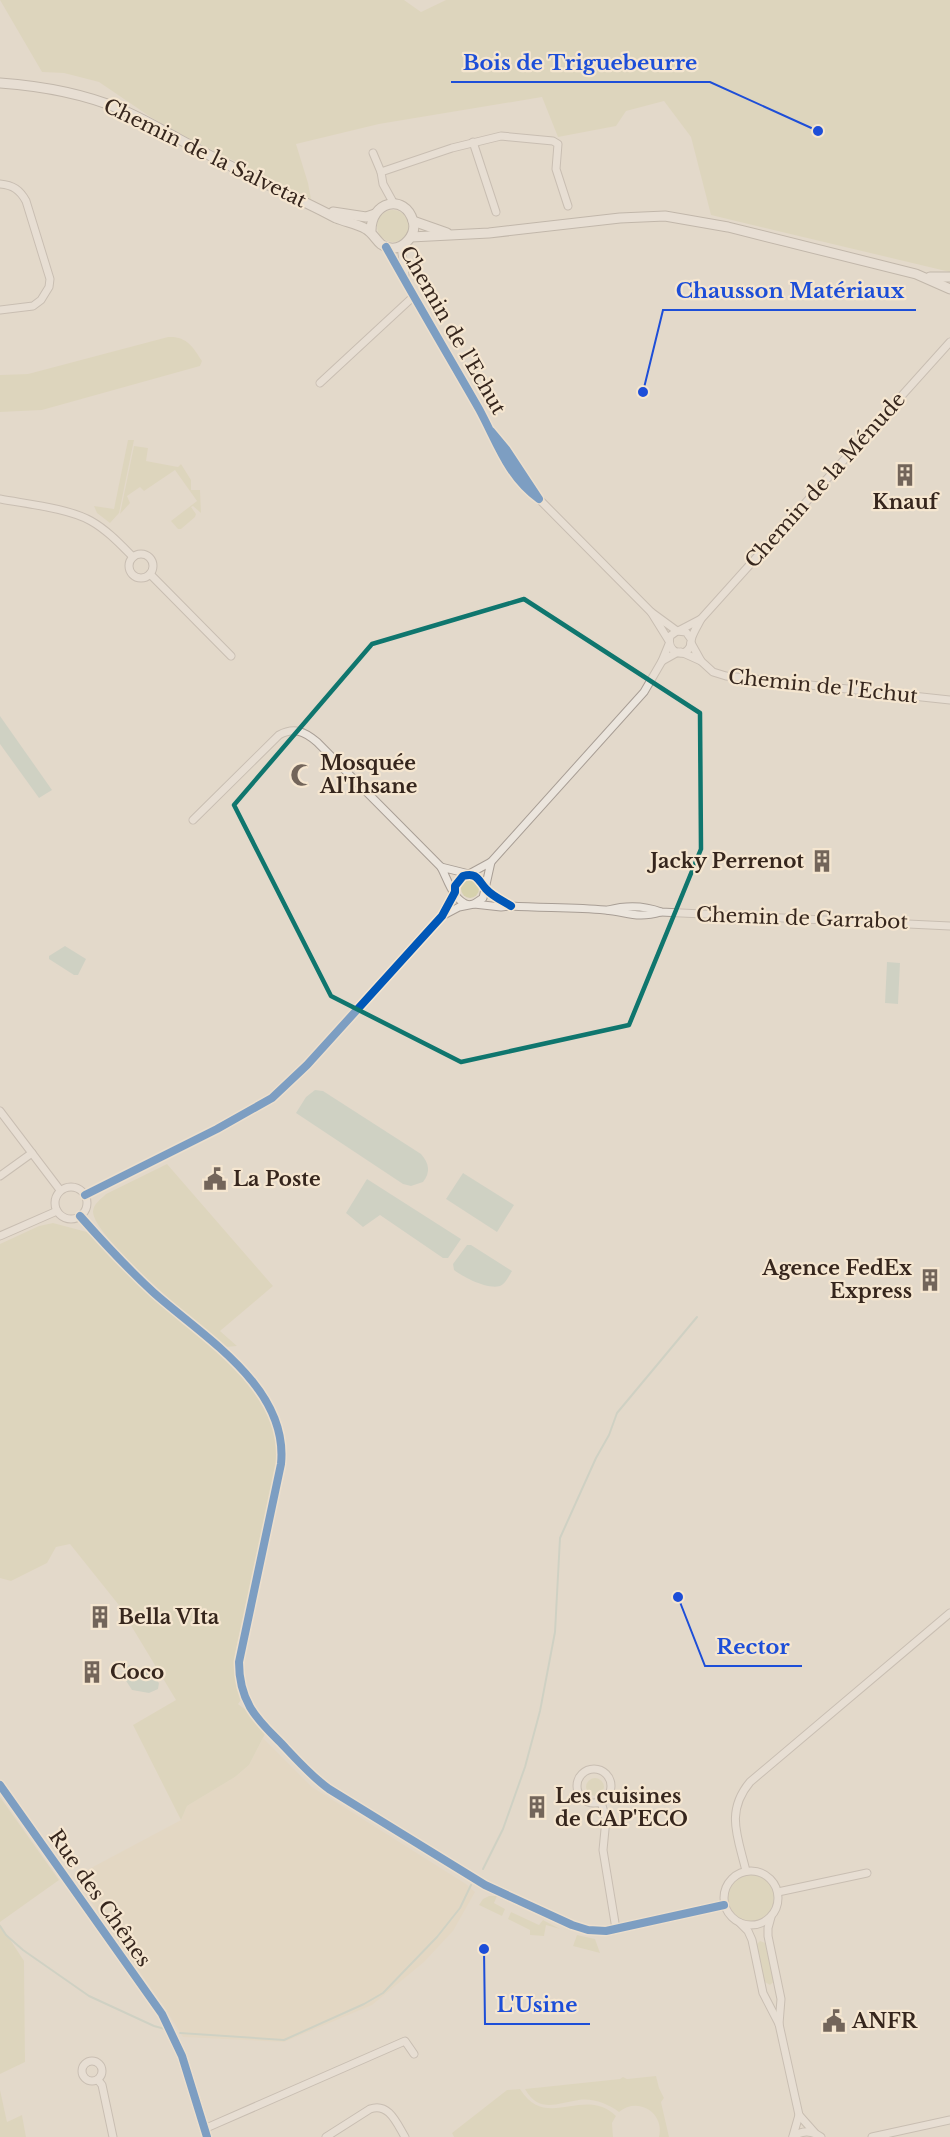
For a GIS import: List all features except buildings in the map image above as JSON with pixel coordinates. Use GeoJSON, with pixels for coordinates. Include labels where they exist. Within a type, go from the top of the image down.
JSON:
{"type":"FeatureCollection","features":[{"type":"Feature","properties":{"kind":"main road","name":"Chemin de la Salvetat"},"geometry":{"type":"LineString","coordinates":[[0,83],[50,88],[93,99],[122,110],[228,165],[371,232],[379,243],[386,247]]}},
{"type":"Feature","properties":{"kind":"main road"},"geometry":{"type":"LineString","coordinates":[[371,232],[372,219],[375,214],[382,206],[394,204],[404,208],[413,221],[425,227],[455,235]]}},
{"type":"Feature","properties":{"kind":"main road","name":"Chemin de la Salvetat"},"geometry":{"type":"LineString","coordinates":[[324,211],[366,217],[375,214]]}},
{"type":"Feature","properties":{"kind":"main road"},"geometry":{"type":"LineString","coordinates":[[386,247],[400,246],[411,237],[665,216],[728,227],[925,276],[950,277]]}},
{"type":"Feature","properties":{"kind":"main road"},"geometry":{"type":"LineString","coordinates":[[411,237],[413,221]]}},
{"type":"Feature","properties":{"kind":"main road"},"geometry":{"type":"LineString","coordinates":[[925,276],[950,289]]}},
{"type":"Feature","properties":{"kind":"street"},"geometry":{"type":"LineString","coordinates":[[381,172],[473,142],[501,136],[553,141],[558,144],[556,170],[568,206]]}},
{"type":"Feature","properties":{"kind":"street"},"geometry":{"type":"LineString","coordinates":[[473,142],[496,212]]}},
{"type":"Feature","properties":{"kind":"street"},"geometry":{"type":"LineString","coordinates":[[373,153],[381,172],[382,206]]}},
{"type":"Feature","properties":{"kind":"street"},"geometry":{"type":"LineString","coordinates":[[0,184],[16,188],[27,201],[50,279],[45,295],[33,306],[0,310]]}},
{"type":"Feature","properties":{"kind":"street"},"geometry":{"type":"LineString","coordinates":[[383,184],[394,204]]}},
{"type":"Feature","properties":{"kind":"street","name":"Chemin de l'Echut"},"geometry":{"type":"LineString","coordinates":[[400,246],[406,280]]}},
{"type":"Feature","properties":{"kind":"street","name":"Chemin de l'Echut"},"geometry":{"type":"LineString","coordinates":[[386,247],[491,431],[499,452],[514,475],[651,612],[679,631]]}},
{"type":"Feature","properties":{"kind":"street"},"geometry":{"type":"LineString","coordinates":[[320,383],[414,296]]}},
{"type":"Feature","properties":{"kind":"street","name":"Chemin de la Ménude"},"geometry":{"type":"LineString","coordinates":[[691,640],[701,619],[950,342]]}},
{"type":"Feature","properties":{"kind":"street"},"geometry":{"type":"LineString","coordinates":[[0,500],[75,514],[101,527],[133,557]]}},
{"type":"Feature","properties":{"kind":"street"},"geometry":{"type":"LineString","coordinates":[[143,554],[150,558],[153,568],[150,574],[143,578],[132,575],[129,564],[133,557],[143,554]]}},
{"type":"Feature","properties":{"kind":"street"},"geometry":{"type":"LineString","coordinates":[[150,574],[231,656]]}},
{"type":"Feature","properties":{"kind":"street","name":"Chemin de l'Echut"},"geometry":{"type":"LineString","coordinates":[[651,612],[669,643]]}},
{"type":"Feature","properties":{"kind":"street","name":"Chemin de la Ménude"},"geometry":{"type":"LineString","coordinates":[[679,631],[701,619]]}},
{"type":"Feature","properties":{"kind":"street"},"geometry":{"type":"LineString","coordinates":[[85,1195],[242,1117],[272,1098],[292,1081],[442,916],[455,892],[458,880],[491,862],[644,692],[662,661],[672,634],[679,631],[686,632],[691,640],[688,649],[662,661]]}},
{"type":"Feature","properties":{"kind":"street","name":"Chemin de l'Echut"},"geometry":{"type":"LineString","coordinates":[[691,640],[701,661]]}},
{"type":"Feature","properties":{"kind":"street"},"geometry":{"type":"LineString","coordinates":[[669,643],[672,649],[680,652]]}},
{"type":"Feature","properties":{"kind":"street","name":"Chemin de l'Echut"},"geometry":{"type":"LineString","coordinates":[[680,652],[701,661],[713,672],[726,676],[950,700]]}},
{"type":"Feature","properties":{"kind":"street"},"geometry":{"type":"LineString","coordinates":[[193,820],[279,735],[299,730],[317,742],[441,867],[459,900],[471,904]]}},
{"type":"Feature","properties":{"kind":"street"},"geometry":{"type":"LineString","coordinates":[[442,916],[483,898],[491,862]]}},
{"type":"Feature","properties":{"kind":"street"},"geometry":{"type":"LineString","coordinates":[[441,867],[480,878],[485,888],[511,906]]}},
{"type":"Feature","properties":{"kind":"street","name":"Chemin de Garrabot"},"geometry":{"type":"LineString","coordinates":[[471,904],[501,908],[511,906],[608,910],[625,915],[649,916],[661,912],[948,924]]}},
{"type":"Feature","properties":{"kind":"street"},"geometry":{"type":"LineString","coordinates":[[0,1111],[60,1190]]}},
{"type":"Feature","properties":{"kind":"street"},"geometry":{"type":"LineString","coordinates":[[0,1176],[32,1153]]}},
{"type":"Feature","properties":{"kind":"street"},"geometry":{"type":"LineString","coordinates":[[74,1187],[85,1195],[86,1209],[80,1216],[65,1218],[57,1211],[56,1198],[60,1190],[74,1187]]}},
{"type":"Feature","properties":{"kind":"street"},"geometry":{"type":"LineString","coordinates":[[0,1236],[57,1211]]}},
{"type":"Feature","properties":{"kind":"street"},"geometry":{"type":"LineString","coordinates":[[80,1216],[142,1281],[239,1365],[274,1416],[282,1450],[281,1464],[239,1662],[241,1685],[250,1707],[264,1726],[321,1784],[475,1879],[580,1928],[598,1932],[724,1905]]}},
{"type":"Feature","properties":{"kind":"street"},"geometry":{"type":"LineString","coordinates":[[746,1871],[736,1824],[736,1805],[740,1794],[750,1782],[950,1613]]}},
{"type":"Feature","properties":{"kind":"street"},"geometry":{"type":"LineString","coordinates":[[588,1770],[600,1770],[609,1777],[611,1783],[609,1794],[601,1802],[589,1803],[580,1795],[577,1784],[580,1777],[588,1770]]}},
{"type":"Feature","properties":{"kind":"street","name":"Rue des Chênes"},"geometry":{"type":"LineString","coordinates":[[0,1785],[162,2014],[182,2056],[205,2135]]}},
{"type":"Feature","properties":{"kind":"street"},"geometry":{"type":"LineString","coordinates":[[601,1802],[606,1819],[603,1850],[616,1929]]}},
{"type":"Feature","properties":{"kind":"street"},"geometry":{"type":"LineString","coordinates":[[779,2024],[781,2000],[768,1936],[771,1917],[778,1901],[778,1892],[775,1884],[762,1873],[746,1871],[737,1874],[725,1888],[724,1905],[733,1919],[748,1931],[763,1993],[779,2024],[799,2115],[793,2137]]}},
{"type":"Feature","properties":{"kind":"street"},"geometry":{"type":"LineString","coordinates":[[778,1892],[867,1873]]}},
{"type":"Feature","properties":{"kind":"street"},"geometry":{"type":"LineString","coordinates":[[740,1923],[757,1925],[771,1917]]}},
{"type":"Feature","properties":{"kind":"street"},"geometry":{"type":"LineString","coordinates":[[767,2002],[781,2000]]}},
{"type":"Feature","properties":{"kind":"street"},"geometry":{"type":"LineString","coordinates":[[205,2135],[405,2041],[414,2054]]}},
{"type":"Feature","properties":{"kind":"street"},"geometry":{"type":"LineString","coordinates":[[98,2080],[102,2085],[113,2137]]}},
{"type":"Feature","properties":{"kind":"street"},"geometry":{"type":"LineString","coordinates":[[326,2137],[370,2109],[377,2107],[390,2113],[405,2137]]}},
{"type":"Feature","properties":{"kind":"street"},"geometry":{"type":"LineString","coordinates":[[799,2115],[819,2136]]}},
{"type":"Feature","properties":{"kind":"street"},"geometry":{"type":"LineString","coordinates":[[873,2137],[950,2120]]}},
{"type":"Feature","properties":{"kind":"street"},"geometry":{"type":"LineString","coordinates":[[793,2137],[803,2132],[819,2136]]}},
{"type":"Feature","properties":{"kind":"highlighted area"},"geometry":{"type":"Polygon","coordinates":[[[524,599],[700,713],[701,849],[629,1025],[461,1062],[331,996],[234,805],[372,644],[524,599]]]}},
{"type":"Feature","properties":{"kind":"shaded area"},"geometry":{"type":"Polygon","coordinates":[[[0,0],[404,0],[421,12],[446,0],[950,0],[950,272],[711,215],[691,137],[664,101],[626,111],[616,126],[558,137],[542,97],[379,124],[296,144],[311,199],[190,139],[152,118],[99,82],[64,73],[42,72],[0,0]]]}},
{"type":"Feature","properties":{"kind":"shaded area"},"geometry":{"type":"Polygon","coordinates":[[[393,210],[404,215],[409,226],[404,237],[393,242],[382,237],[377,226],[382,215],[393,210]]]}},
{"type":"Feature","properties":{"kind":"shaded area"},"geometry":{"type":"Polygon","coordinates":[[[168,337],[180,338],[189,343],[202,361],[200,366],[42,410],[0,412],[0,375],[28,374],[168,337]]]}},
{"type":"Feature","properties":{"kind":"shaded area"},"geometry":{"type":"Polygon","coordinates":[[[128,440],[134,440],[119,513],[110,523],[97,513],[94,506],[114,509],[128,440]]]}},
{"type":"Feature","properties":{"kind":"shaded area"},"geometry":{"type":"Polygon","coordinates":[[[134,446],[148,448],[146,461],[178,467],[181,464],[191,480],[191,490],[200,490],[201,513],[193,506],[191,507],[196,514],[195,517],[181,529],[178,529],[171,521],[197,501],[175,470],[144,491],[140,487],[127,496],[130,503],[120,514],[134,446]]]}},
{"type":"Feature","properties":{"kind":"shaded area"},"geometry":{"type":"Polygon","coordinates":[[[0,716],[52,790],[39,798],[0,744],[0,716]]]}},
{"type":"Feature","properties":{"kind":"shaded area"},"geometry":{"type":"Polygon","coordinates":[[[470,880],[478,885],[479,889],[474,897],[470,898],[462,893],[461,889],[466,881],[470,880]]]}},
{"type":"Feature","properties":{"kind":"shaded area"},"geometry":{"type":"Polygon","coordinates":[[[65,946],[86,959],[78,975],[74,975],[49,959],[49,956],[65,946]]]}},
{"type":"Feature","properties":{"kind":"shaded area"},"geometry":{"type":"Polygon","coordinates":[[[887,962],[900,963],[898,1004],[885,1003],[887,962]]]}},
{"type":"Feature","properties":{"kind":"shaded area"},"geometry":{"type":"Polygon","coordinates":[[[315,1090],[323,1091],[421,1154],[428,1168],[423,1182],[411,1186],[403,1184],[296,1113],[306,1097],[315,1090]]]}},
{"type":"Feature","properties":{"kind":"shaded area"},"geometry":{"type":"Polygon","coordinates":[[[167,1164],[273,1286],[220,1331],[237,1346],[226,1347],[151,1282],[111,1241],[98,1224],[93,1212],[96,1204],[106,1194],[167,1164]]]}},
{"type":"Feature","properties":{"kind":"shaded area"},"geometry":{"type":"Polygon","coordinates":[[[463,1173],[514,1205],[497,1232],[446,1199],[463,1173]]]}},
{"type":"Feature","properties":{"kind":"shaded area"},"geometry":{"type":"Polygon","coordinates":[[[367,1179],[461,1239],[448,1258],[443,1258],[380,1215],[363,1227],[346,1213],[367,1179]]]}},
{"type":"Feature","properties":{"kind":"shaded area"},"geometry":{"type":"Polygon","coordinates":[[[53,1223],[87,1232],[99,1242],[128,1274],[223,1357],[244,1379],[263,1405],[274,1427],[278,1451],[275,1474],[235,1654],[235,1678],[241,1700],[238,1704],[246,1710],[265,1734],[249,1765],[235,1777],[187,1806],[181,1820],[133,1725],[176,1700],[118,1604],[70,1544],[56,1547],[47,1563],[11,1581],[0,1578],[0,1244],[39,1226],[53,1223]]]}},
{"type":"Feature","properties":{"kind":"shaded area"},"geometry":{"type":"Polygon","coordinates":[[[467,1245],[471,1245],[512,1271],[504,1284],[495,1287],[483,1285],[454,1270],[453,1264],[467,1245]]]}},
{"type":"Feature","properties":{"kind":"shaded area"},"geometry":{"type":"Polygon","coordinates":[[[129,1665],[139,1669],[146,1668],[159,1683],[158,1689],[149,1693],[132,1690],[123,1676],[123,1672],[129,1665]]]}},
{"type":"Feature","properties":{"kind":"shaded area"},"geometry":{"type":"Polygon","coordinates":[[[263,1738],[312,1787],[466,1884],[475,1892],[453,1931],[424,1962],[372,2005],[284,2042],[183,2037],[74,1877],[181,1820],[187,1806],[235,1777],[249,1765],[263,1738]]]}},
{"type":"Feature","properties":{"kind":"shaded area"},"geometry":{"type":"Polygon","coordinates":[[[591,1778],[599,1778],[604,1783],[602,1794],[591,1796],[586,1791],[586,1783],[591,1778]]]}},
{"type":"Feature","properties":{"kind":"shaded area"},"geometry":{"type":"Polygon","coordinates":[[[0,1797],[59,1880],[0,1922],[0,1797]]]}},
{"type":"Feature","properties":{"kind":"shaded area"},"geometry":{"type":"Polygon","coordinates":[[[752,1874],[769,1881],[776,1898],[769,1915],[752,1922],[735,1915],[728,1898],[735,1881],[752,1874]]]}},
{"type":"Feature","properties":{"kind":"shaded area"},"geometry":{"type":"Polygon","coordinates":[[[489,1896],[497,1896],[494,1903],[505,1909],[502,1916],[479,1905],[489,1896]]]}},
{"type":"Feature","properties":{"kind":"shaded area"},"geometry":{"type":"Polygon","coordinates":[[[511,1912],[539,1925],[543,1920],[560,1929],[546,1925],[544,1936],[530,1935],[530,1930],[508,1919],[511,1912]]]}},
{"type":"Feature","properties":{"kind":"shaded area"},"geometry":{"type":"Polygon","coordinates":[[[0,1924],[24,1961],[25,2062],[0,2074],[0,1924]]]}},
{"type":"Feature","properties":{"kind":"shaded area"},"geometry":{"type":"Polygon","coordinates":[[[577,1935],[595,1939],[600,1953],[573,1946],[577,1935]]]}},
{"type":"Feature","properties":{"kind":"shaded area"},"geometry":{"type":"Polygon","coordinates":[[[760,1941],[768,1944],[776,1980],[770,1985],[763,1981],[756,1945],[760,1941]]]}},
{"type":"Feature","properties":{"kind":"shaded area"},"geometry":{"type":"Polygon","coordinates":[[[656,2076],[664,2098],[661,2102],[669,2137],[659,2137],[658,2121],[654,2114],[642,2107],[626,2107],[619,2112],[605,2104],[590,2100],[542,2104],[530,2097],[525,2089],[623,2077],[627,2079],[656,2076]]]}},
{"type":"Feature","properties":{"kind":"shaded area"},"geometry":{"type":"Polygon","coordinates":[[[520,2089],[531,2101],[542,2107],[591,2105],[604,2108],[616,2116],[612,2123],[613,2137],[454,2137],[452,2133],[507,2090],[520,2089]]]}},
{"type":"Feature","properties":{"kind":"shaded area"},"geometry":{"type":"Polygon","coordinates":[[[0,2090],[7,2122],[22,2115],[26,2137],[0,2137],[0,2090]]]}},
{"type":"Feature","properties":{"kind":"waterway"},"geometry":{"type":"LineString","coordinates":[[483,1869],[503,1829],[525,1767],[540,1711],[555,1632],[560,1538],[596,1458],[609,1435],[617,1413],[697,1317]]}},
{"type":"Feature","properties":{"kind":"waterway"},"geometry":{"type":"LineString","coordinates":[[180,2033],[284,2040],[364,2004],[383,1993],[437,1937],[460,1908],[471,1885]]}},
{"type":"Feature","properties":{"kind":"waterway"},"geometry":{"type":"LineString","coordinates":[[0,1926],[6,1935],[23,1950],[89,1996],[165,2029]]}},
{"type":"Feature","properties":{"kind":"cycle path"},"geometry":{"type":"LineString","coordinates":[[386,247],[479,409],[504,458],[519,480],[539,499],[506,449],[491,431]]}},
{"type":"Feature","properties":{"kind":"cycle path"},"geometry":{"type":"LineString","coordinates":[[85,1195],[217,1129],[272,1098],[307,1065],[442,916],[455,892],[455,886],[463,876],[474,876],[491,894],[511,906]]}},
{"type":"Feature","properties":{"kind":"cycle path"},"geometry":{"type":"LineString","coordinates":[[80,1216],[143,1283],[217,1345],[238,1366],[257,1387],[271,1411],[280,1436],[281,1464],[239,1662],[240,1680],[245,1696],[253,1712],[264,1726],[329,1789],[485,1885],[572,1925],[588,1930],[606,1931],[724,1905]]}},
{"type":"Feature","properties":{"kind":"cycle path"},"geometry":{"type":"LineString","coordinates":[[0,1785],[162,2014],[182,2056],[207,2137]]}},
{"type":"Feature","properties":{"kind":"place","name":"Bois de Triguebeurre"},"geometry":{"type":"Point","coordinates":[818,131]}},
{"type":"Feature","properties":{"kind":"place","name":"Chausson Matériaux"},"geometry":{"type":"Point","coordinates":[643,392]}},
{"type":"Feature","properties":{"kind":"place","name":"Knauf"},"geometry":{"type":"Point","coordinates":[905,475]}},
{"type":"Feature","properties":{"kind":"place","name":"Mosquée Al'Ihsane"},"geometry":{"type":"Point","coordinates":[302,775]}},
{"type":"Feature","properties":{"kind":"place","name":"Jacky Perrenot"},"geometry":{"type":"Point","coordinates":[822,861]}},
{"type":"Feature","properties":{"kind":"place","name":"La Poste"},"geometry":{"type":"Point","coordinates":[215,1179]}},
{"type":"Feature","properties":{"kind":"place","name":"Agence FedEx Express"},"geometry":{"type":"Point","coordinates":[930,1280]}},
{"type":"Feature","properties":{"kind":"place","name":"Rector"},"geometry":{"type":"Point","coordinates":[678,1597]}},
{"type":"Feature","properties":{"kind":"place","name":"Bella VIta"},"geometry":{"type":"Point","coordinates":[100,1617]}},
{"type":"Feature","properties":{"kind":"place","name":"Coco"},"geometry":{"type":"Point","coordinates":[92,1672]}},
{"type":"Feature","properties":{"kind":"place","name":"Les cuisines de CAP'ECO"},"geometry":{"type":"Point","coordinates":[537,1807]}},
{"type":"Feature","properties":{"kind":"place","name":"L'Usine"},"geometry":{"type":"Point","coordinates":[484,1949]}},
{"type":"Feature","properties":{"kind":"place","name":"ANFR"},"geometry":{"type":"Point","coordinates":[834,2021]}}]}
